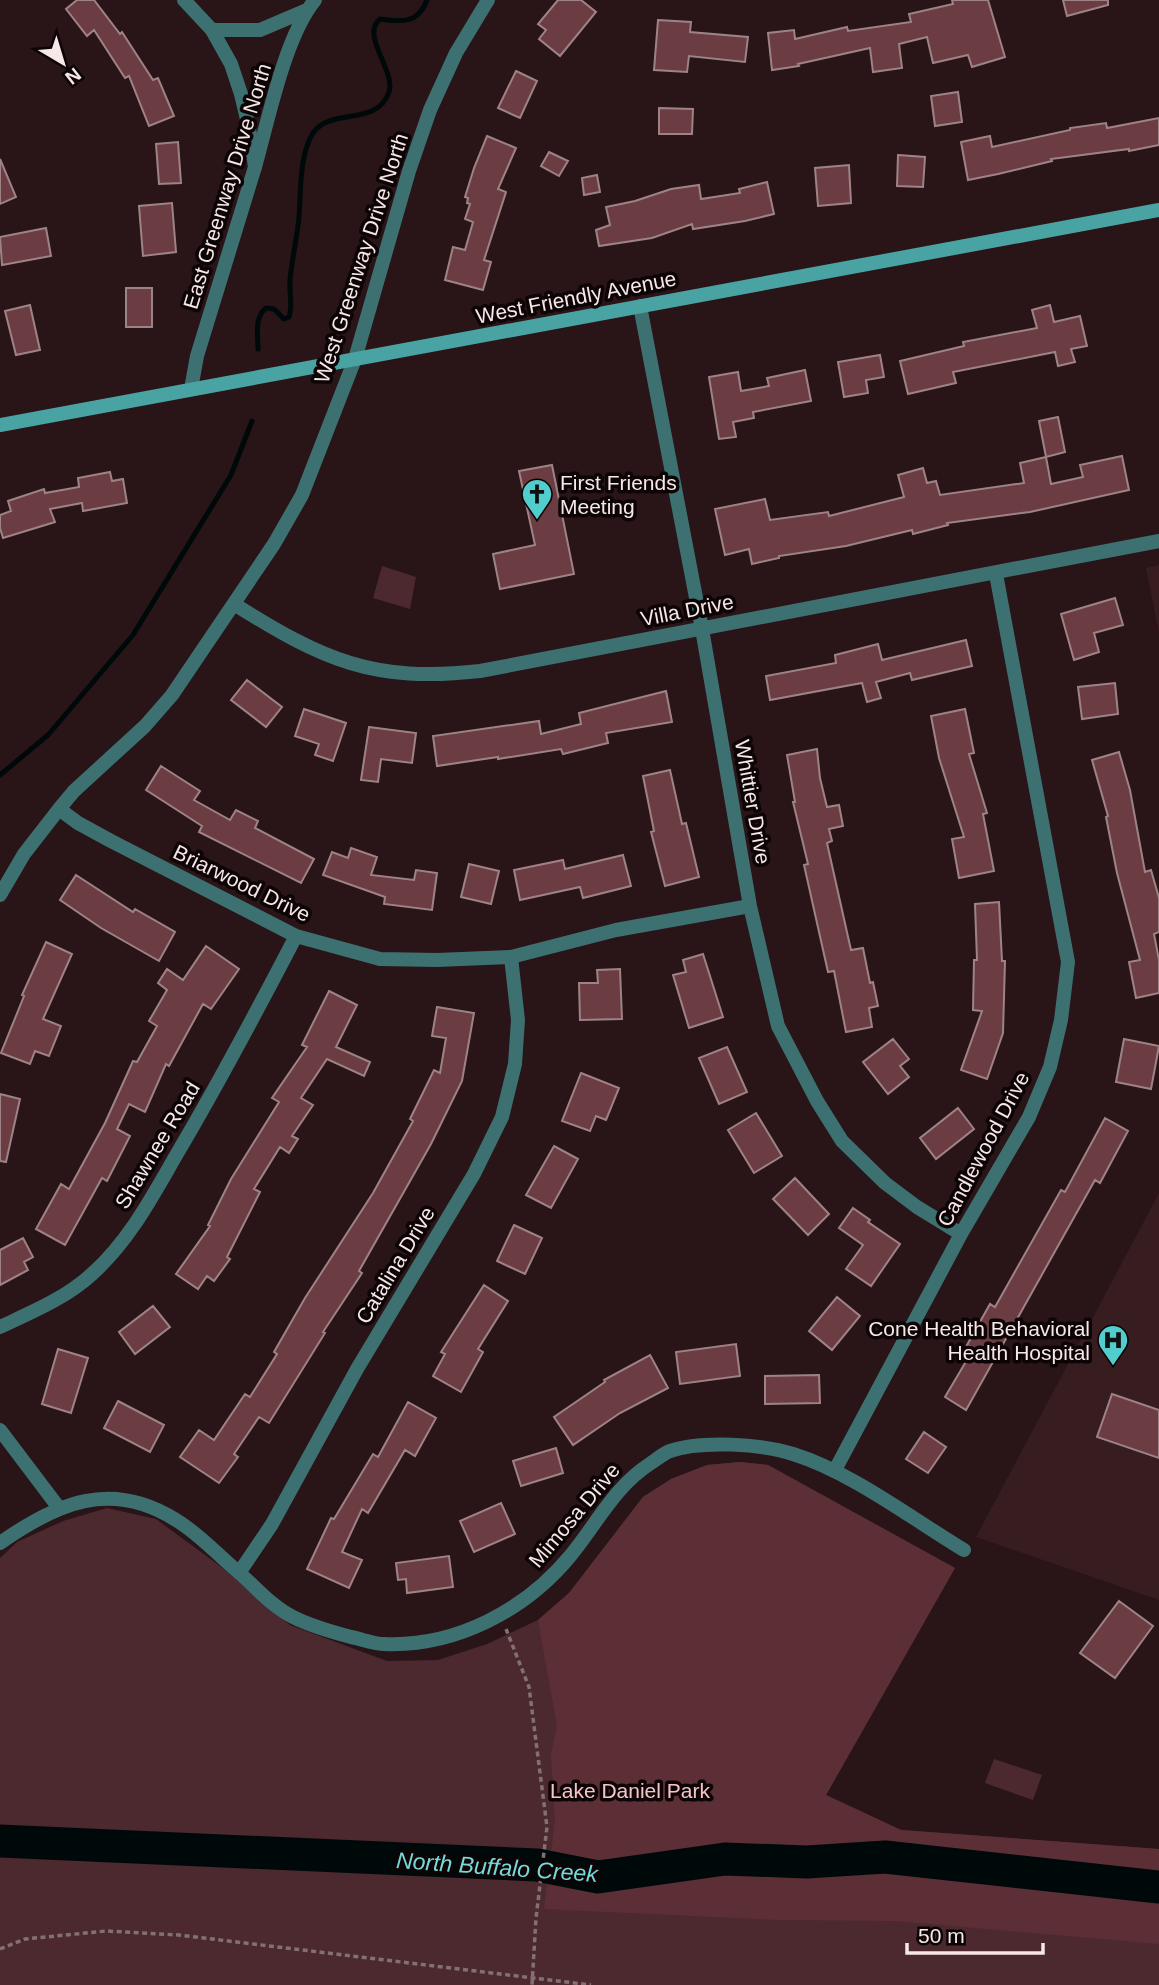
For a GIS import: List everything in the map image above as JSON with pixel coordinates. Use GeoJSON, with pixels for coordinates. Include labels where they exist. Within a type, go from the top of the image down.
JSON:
{"type":"FeatureCollection","features":[{"type":"Feature","properties":{"kind":"main road","name":"West Friendly Avenue"},"geometry":{"type":"LineString","coordinates":[[0,425],[1159,210]]}},
{"type":"Feature","properties":{"kind":"street"},"geometry":{"type":"LineString","coordinates":[[184,0],[212,30],[230,64],[241,94],[255,167]]}},
{"type":"Feature","properties":{"kind":"street","name":"West Greenway Drive North"},"geometry":{"type":"LineString","coordinates":[[0,895],[24,854],[74,791],[145,726],[172,695],[234,604],[302,495],[355,359],[409,171],[430,110],[456,53],[488,0]]}},
{"type":"Feature","properties":{"kind":"street"},"geometry":{"type":"LineString","coordinates":[[212,30],[260,30],[311,5]]}},
{"type":"Feature","properties":{"kind":"street","name":"East Greenway Drive North"},"geometry":{"type":"LineString","coordinates":[[191,389],[197,356],[294,37],[311,5]]}},
{"type":"Feature","properties":{"kind":"street","name":"Whittier Drive"},"geometry":{"type":"LineString","coordinates":[[640,306],[702,629],[750,906],[778,1026],[817,1101],[842,1141],[885,1183],[961,1234]]}},
{"type":"Feature","properties":{"kind":"street","name":"Villa Drive"},"geometry":{"type":"LineString","coordinates":[[234,604],[304,646],[327,656],[350,664],[405,675],[433,676],[480,671],[1159,541]]}},
{"type":"Feature","properties":{"kind":"street","name":"Candlewood Drive"},"geometry":{"type":"LineString","coordinates":[[835,1470],[961,1234],[1029,1117],[1050,1068],[1061,1020],[1068,962],[996,574]]}},
{"type":"Feature","properties":{"kind":"street","name":"Briarwood Drive"},"geometry":{"type":"LineString","coordinates":[[59,809],[111,841],[296,936],[380,959],[511,957],[616,930],[750,906]]}},
{"type":"Feature","properties":{"kind":"street","name":"Shawnee Road"},"geometry":{"type":"LineString","coordinates":[[0,1327],[53,1301],[90,1276],[115,1251],[142,1213],[231,1061],[296,936]]}},
{"type":"Feature","properties":{"kind":"street","name":"Catalina Drive"},"geometry":{"type":"LineString","coordinates":[[239,1573],[272,1524],[357,1369],[474,1174],[502,1116],[516,1065],[518,1020],[511,957]]}},
{"type":"Feature","properties":{"kind":"street"},"geometry":{"type":"LineString","coordinates":[[0,1430],[59,1508]]}},
{"type":"Feature","properties":{"kind":"street","name":"Mimosa Drive"},"geometry":{"type":"LineString","coordinates":[[0,1543],[35,1519],[59,1508],[110,1498],[140,1502],[177,1520],[267,1600],[293,1617],[334,1633],[383,1644],[439,1640],[500,1616],[544,1585],[571,1555],[632,1475],[670,1451],[717,1444],[759,1447],[792,1454],[835,1470],[964,1550]]}},
{"type":"Feature","properties":{"kind":"path"},"geometry":{"type":"LineString","coordinates":[[500,1616],[528,1687],[547,1827],[536,1918],[532,1985]]}},
{"type":"Feature","properties":{"kind":"path"},"geometry":{"type":"LineString","coordinates":[[0,1949],[25,1939],[106,1931],[261,1944],[591,1985]]}},
{"type":"Feature","properties":{"kind":"shaded area"},"geometry":{"type":"Polygon","coordinates":[[[1159,565],[1159,633],[1146,568],[1159,565]]]}},
{"type":"Feature","properties":{"kind":"shaded area","name":"Cone Health Behavioral Health Hospital"},"geometry":{"type":"Polygon","coordinates":[[[1159,1193],[1159,1600],[976,1537],[1159,1193]]]}},
{"type":"Feature","properties":{"kind":"green space"},"geometry":{"type":"Polygon","coordinates":[[[382,566],[416,577],[410,609],[373,598],[382,566]]]}},
{"type":"Feature","properties":{"kind":"green space","name":"Lake Daniel Park"},"geometry":{"type":"Polygon","coordinates":[[[740,1462],[768,1465],[955,1568],[826,1795],[901,1830],[1159,1849],[1159,1985],[0,1985],[0,1558],[17,1542],[63,1521],[107,1508],[156,1519],[220,1566],[290,1625],[387,1661],[438,1660],[487,1644],[538,1620],[569,1593],[643,1497],[671,1479],[707,1465],[740,1462]]]}},
{"type":"Feature","properties":{"kind":"green space"},"geometry":{"type":"Polygon","coordinates":[[[740,1462],[768,1465],[955,1568],[826,1795],[901,1830],[1159,1849],[1159,1944],[896,1921],[780,1920],[544,1909],[555,1821],[551,1755],[557,1726],[538,1620],[569,1593],[643,1497],[671,1479],[707,1465],[740,1462]]]}},
{"type":"Feature","properties":{"kind":"green space"},"geometry":{"type":"Polygon","coordinates":[[[994,1759],[1042,1775],[1033,1800],[985,1783],[994,1759]]]}},
{"type":"Feature","properties":{"kind":"building"},"geometry":{"type":"Polygon","coordinates":[[[77,0],[94,0],[120,34],[122,32],[153,80],[158,78],[174,116],[149,126],[129,76],[125,78],[94,30],[87,36],[66,9],[77,0]]]}},
{"type":"Feature","properties":{"kind":"building"},"geometry":{"type":"Polygon","coordinates":[[[558,0],[581,0],[596,12],[560,56],[539,39],[546,30],[538,24],[558,0]]]}},
{"type":"Feature","properties":{"kind":"building"},"geometry":{"type":"Polygon","coordinates":[[[952,0],[988,0],[1005,57],[972,67],[968,55],[933,63],[927,37],[899,44],[902,68],[873,72],[870,48],[772,70],[768,33],[794,30],[795,39],[847,27],[848,31],[911,22],[909,14],[953,4],[952,0]]]}},
{"type":"Feature","properties":{"kind":"building"},"geometry":{"type":"Polygon","coordinates":[[[1063,0],[1108,0],[1108,5],[1067,16],[1063,0]]]}},
{"type":"Feature","properties":{"kind":"building"},"geometry":{"type":"Polygon","coordinates":[[[658,20],[691,22],[690,32],[748,37],[745,62],[689,56],[687,72],[654,70],[658,20]]]}},
{"type":"Feature","properties":{"kind":"building"},"geometry":{"type":"Polygon","coordinates":[[[516,71],[537,81],[520,118],[498,108],[516,71]]]}},
{"type":"Feature","properties":{"kind":"building"},"geometry":{"type":"Polygon","coordinates":[[[958,92],[962,122],[935,126],[931,96],[958,92]]]}},
{"type":"Feature","properties":{"kind":"building"},"geometry":{"type":"Polygon","coordinates":[[[659,108],[693,109],[692,134],[659,134],[659,108]]]}},
{"type":"Feature","properties":{"kind":"building"},"geometry":{"type":"Polygon","coordinates":[[[1159,118],[1159,145],[1051,159],[1052,161],[968,180],[961,142],[990,136],[992,147],[1070,128],[1106,123],[1107,128],[1159,118]]]}},
{"type":"Feature","properties":{"kind":"building"},"geometry":{"type":"Polygon","coordinates":[[[487,136],[516,148],[498,189],[506,192],[484,260],[491,262],[483,290],[445,280],[453,247],[465,250],[473,222],[465,219],[470,204],[465,197],[487,136]]]}},
{"type":"Feature","properties":{"kind":"building"},"geometry":{"type":"Polygon","coordinates":[[[178,142],[181,183],[159,184],[156,144],[178,142]]]}},
{"type":"Feature","properties":{"kind":"building"},"geometry":{"type":"Polygon","coordinates":[[[549,152],[568,161],[559,176],[541,166],[549,152]]]}},
{"type":"Feature","properties":{"kind":"building"},"geometry":{"type":"Polygon","coordinates":[[[898,155],[925,157],[923,187],[897,186],[898,155]]]}},
{"type":"Feature","properties":{"kind":"building"},"geometry":{"type":"Polygon","coordinates":[[[0,159],[16,197],[0,204],[0,159]]]}},
{"type":"Feature","properties":{"kind":"building"},"geometry":{"type":"Polygon","coordinates":[[[849,165],[851,203],[818,206],[815,168],[849,165]]]}},
{"type":"Feature","properties":{"kind":"building"},"geometry":{"type":"Polygon","coordinates":[[[597,175],[600,192],[584,195],[582,178],[597,175]]]}},
{"type":"Feature","properties":{"kind":"building"},"geometry":{"type":"Polygon","coordinates":[[[767,182],[774,214],[693,229],[692,224],[652,238],[599,246],[596,230],[610,225],[606,207],[671,189],[699,185],[701,199],[740,193],[739,189],[767,182]]]}},
{"type":"Feature","properties":{"kind":"building"},"geometry":{"type":"Polygon","coordinates":[[[172,203],[176,252],[143,256],[139,206],[172,203]]]}},
{"type":"Feature","properties":{"kind":"building"},"geometry":{"type":"Polygon","coordinates":[[[46,228],[51,256],[2,265],[0,237],[46,228]]]}},
{"type":"Feature","properties":{"kind":"building"},"geometry":{"type":"Polygon","coordinates":[[[126,288],[152,288],[152,327],[126,327],[126,288]]]}},
{"type":"Feature","properties":{"kind":"building"},"geometry":{"type":"Polygon","coordinates":[[[30,305],[40,350],[16,355],[5,311],[30,305]]]}},
{"type":"Feature","properties":{"kind":"building"},"geometry":{"type":"Polygon","coordinates":[[[1050,305],[1054,322],[1080,316],[1087,346],[1071,349],[1075,362],[1058,366],[1055,352],[953,372],[956,383],[908,394],[900,361],[964,346],[963,342],[1037,328],[1032,310],[1050,305]]]}},
{"type":"Feature","properties":{"kind":"building"},"geometry":{"type":"Polygon","coordinates":[[[880,355],[884,377],[866,380],[868,393],[844,397],[838,362],[880,355]]]}},
{"type":"Feature","properties":{"kind":"building"},"geometry":{"type":"Polygon","coordinates":[[[805,370],[811,401],[753,412],[754,418],[733,422],[736,437],[719,439],[709,377],[738,372],[741,391],[769,386],[767,378],[805,370]]]}},
{"type":"Feature","properties":{"kind":"building"},"geometry":{"type":"Polygon","coordinates":[[[1058,417],[1065,452],[1046,457],[1039,421],[1058,417]]]}},
{"type":"Feature","properties":{"kind":"building"},"geometry":{"type":"Polygon","coordinates":[[[1122,456],[1129,490],[1030,512],[947,523],[948,525],[913,534],[912,530],[846,546],[779,556],[752,564],[749,549],[725,555],[715,509],[765,499],[770,520],[828,512],[829,516],[904,497],[898,475],[923,468],[927,483],[936,481],[940,495],[1024,483],[1020,463],[1046,457],[1051,484],[1083,477],[1080,465],[1122,456]]]}},
{"type":"Feature","properties":{"kind":"building"},"geometry":{"type":"Polygon","coordinates":[[[552,465],[574,574],[500,589],[493,554],[535,545],[519,471],[552,465]]]}},
{"type":"Feature","properties":{"kind":"building"},"geometry":{"type":"Polygon","coordinates":[[[110,472],[112,481],[123,479],[127,503],[83,511],[82,503],[50,509],[55,522],[3,538],[0,515],[11,511],[8,501],[44,489],[45,493],[79,487],[78,478],[110,472]]]}},
{"type":"Feature","properties":{"kind":"building"},"geometry":{"type":"Polygon","coordinates":[[[1115,598],[1123,625],[1094,633],[1099,652],[1074,660],[1061,614],[1115,598]]]}},
{"type":"Feature","properties":{"kind":"building"},"geometry":{"type":"Polygon","coordinates":[[[966,640],[972,666],[912,680],[910,673],[876,682],[881,698],[867,702],[862,683],[770,700],[766,676],[836,663],[835,655],[878,644],[882,660],[966,640]]]}},
{"type":"Feature","properties":{"kind":"building"},"geometry":{"type":"Polygon","coordinates":[[[247,680],[282,707],[266,727],[231,700],[247,680]]]}},
{"type":"Feature","properties":{"kind":"building"},"geometry":{"type":"Polygon","coordinates":[[[1115,683],[1118,714],[1082,719],[1078,687],[1115,683]]]}},
{"type":"Feature","properties":{"kind":"building"},"geometry":{"type":"Polygon","coordinates":[[[666,691],[672,722],[606,733],[608,743],[563,754],[561,749],[437,766],[433,736],[539,721],[541,734],[581,724],[579,713],[666,691]]]}},
{"type":"Feature","properties":{"kind":"building"},"geometry":{"type":"Polygon","coordinates":[[[304,709],[346,723],[333,761],[315,755],[319,744],[295,736],[304,709]]]}},
{"type":"Feature","properties":{"kind":"building"},"geometry":{"type":"Polygon","coordinates":[[[965,709],[974,753],[969,754],[987,813],[983,814],[994,871],[959,878],[952,839],[964,837],[939,758],[931,716],[965,709]]]}},
{"type":"Feature","properties":{"kind":"building"},"geometry":{"type":"Polygon","coordinates":[[[369,727],[416,733],[412,763],[381,759],[378,782],[361,780],[369,727]]]}},
{"type":"Feature","properties":{"kind":"building"},"geometry":{"type":"Polygon","coordinates":[[[817,749],[827,807],[839,805],[843,826],[829,829],[832,841],[827,843],[851,950],[863,948],[878,1006],[869,1008],[872,1027],[846,1032],[834,971],[828,972],[804,865],[808,864],[793,802],[787,755],[817,749]]]}},
{"type":"Feature","properties":{"kind":"building"},"geometry":{"type":"Polygon","coordinates":[[[1119,752],[1130,790],[1145,872],[1151,870],[1159,898],[1159,932],[1154,934],[1159,960],[1159,993],[1136,998],[1129,962],[1140,960],[1117,873],[1106,817],[1108,816],[1092,760],[1119,752]]]}},
{"type":"Feature","properties":{"kind":"building"},"geometry":{"type":"Polygon","coordinates":[[[161,766],[200,791],[194,800],[230,820],[236,810],[258,821],[255,828],[314,859],[301,883],[199,832],[202,826],[146,790],[161,766]]]}},
{"type":"Feature","properties":{"kind":"building"},"geometry":{"type":"Polygon","coordinates":[[[670,770],[682,824],[686,823],[699,877],[665,886],[651,832],[654,831],[643,776],[670,770]]]}},
{"type":"Feature","properties":{"kind":"building"},"geometry":{"type":"Polygon","coordinates":[[[351,848],[377,857],[371,875],[414,880],[416,870],[437,873],[432,910],[384,904],[385,897],[323,875],[332,852],[348,858],[351,848]]]}},
{"type":"Feature","properties":{"kind":"building"},"geometry":{"type":"Polygon","coordinates":[[[623,855],[631,886],[583,898],[580,887],[520,900],[514,870],[563,860],[565,869],[623,855]]]}},
{"type":"Feature","properties":{"kind":"building"},"geometry":{"type":"Polygon","coordinates":[[[469,864],[499,871],[491,904],[461,897],[469,864]]]}},
{"type":"Feature","properties":{"kind":"building"},"geometry":{"type":"Polygon","coordinates":[[[76,875],[133,912],[135,909],[175,932],[159,961],[101,928],[60,900],[76,875]]]}},
{"type":"Feature","properties":{"kind":"building"},"geometry":{"type":"Polygon","coordinates":[[[999,902],[1002,961],[1005,961],[1003,1033],[987,1079],[961,1070],[982,1011],[973,1010],[974,960],[977,960],[975,904],[999,902]]]}},
{"type":"Feature","properties":{"kind":"building"},"geometry":{"type":"Polygon","coordinates":[[[46,942],[72,954],[43,1019],[61,1026],[49,1056],[35,1051],[30,1064],[1,1053],[24,996],[22,995],[46,942]]]}},
{"type":"Feature","properties":{"kind":"building"},"geometry":{"type":"Polygon","coordinates":[[[206,946],[239,969],[211,1009],[203,1004],[169,1066],[166,1064],[145,1112],[129,1104],[117,1129],[130,1136],[107,1181],[102,1178],[65,1245],[36,1229],[61,1184],[69,1189],[105,1123],[133,1061],[137,1062],[157,1026],[149,1021],[167,990],[158,983],[167,969],[183,980],[206,946]]]}},
{"type":"Feature","properties":{"kind":"building"},"geometry":{"type":"Polygon","coordinates":[[[703,954],[723,1017],[689,1028],[673,975],[686,972],[683,960],[703,954]]]}},
{"type":"Feature","properties":{"kind":"building"},"geometry":{"type":"Polygon","coordinates":[[[620,969],[622,1019],[580,1020],[579,983],[598,983],[597,970],[620,969]]]}},
{"type":"Feature","properties":{"kind":"building"},"geometry":{"type":"Polygon","coordinates":[[[329,991],[357,1005],[336,1047],[370,1062],[364,1076],[327,1059],[301,1098],[313,1105],[292,1136],[298,1139],[289,1153],[280,1147],[254,1189],[260,1192],[227,1257],[230,1259],[214,1281],[207,1276],[198,1289],[176,1274],[210,1226],[208,1225],[231,1179],[279,1102],[272,1098],[307,1047],[302,1045],[329,991]]]}},
{"type":"Feature","properties":{"kind":"building"},"geometry":{"type":"Polygon","coordinates":[[[437,1007],[474,1013],[462,1081],[431,1144],[359,1271],[362,1273],[269,1423],[259,1417],[234,1454],[238,1457],[219,1483],[180,1457],[199,1430],[214,1440],[245,1394],[250,1397],[277,1354],[274,1352],[305,1298],[373,1193],[413,1121],[410,1119],[434,1070],[440,1073],[446,1038],[432,1036],[437,1007]]]}},
{"type":"Feature","properties":{"kind":"building"},"geometry":{"type":"Polygon","coordinates":[[[893,1039],[909,1059],[900,1066],[909,1077],[888,1094],[863,1062],[893,1039]]]}},
{"type":"Feature","properties":{"kind":"building"},"geometry":{"type":"Polygon","coordinates":[[[1124,1039],[1159,1046],[1151,1089],[1116,1082],[1124,1039]]]}},
{"type":"Feature","properties":{"kind":"building"},"geometry":{"type":"Polygon","coordinates":[[[727,1047],[747,1092],[719,1104],[699,1058],[727,1047]]]}},
{"type":"Feature","properties":{"kind":"building"},"geometry":{"type":"Polygon","coordinates":[[[581,1073],[619,1088],[606,1120],[596,1116],[590,1131],[562,1121],[581,1073]]]}},
{"type":"Feature","properties":{"kind":"building"},"geometry":{"type":"Polygon","coordinates":[[[0,1094],[20,1099],[6,1162],[0,1161],[0,1094]]]}},
{"type":"Feature","properties":{"kind":"building"},"geometry":{"type":"Polygon","coordinates":[[[958,1108],[974,1129],[936,1159],[920,1138],[958,1108]]]}},
{"type":"Feature","properties":{"kind":"building"},"geometry":{"type":"Polygon","coordinates":[[[756,1113],[782,1156],[754,1173],[728,1130],[756,1113]]]}},
{"type":"Feature","properties":{"kind":"building"},"geometry":{"type":"Polygon","coordinates":[[[1105,1118],[1128,1131],[1100,1183],[1095,1180],[966,1410],[945,1397],[974,1348],[967,1345],[990,1304],[995,1307],[1061,1190],[1065,1192],[1105,1118]]]}},
{"type":"Feature","properties":{"kind":"building"},"geometry":{"type":"Polygon","coordinates":[[[554,1146],[578,1159],[551,1208],[526,1195],[554,1146]]]}},
{"type":"Feature","properties":{"kind":"building"},"geometry":{"type":"Polygon","coordinates":[[[795,1178],[829,1214],[808,1235],[773,1199],[795,1178]]]}},
{"type":"Feature","properties":{"kind":"building"},"geometry":{"type":"Polygon","coordinates":[[[853,1208],[900,1244],[871,1286],[846,1269],[863,1245],[839,1228],[853,1208]]]}},
{"type":"Feature","properties":{"kind":"building"},"geometry":{"type":"Polygon","coordinates":[[[514,1225],[542,1238],[525,1274],[497,1261],[514,1225]]]}},
{"type":"Feature","properties":{"kind":"building"},"geometry":{"type":"Polygon","coordinates":[[[23,1238],[33,1257],[24,1262],[28,1270],[0,1285],[0,1250],[23,1238]]]}},
{"type":"Feature","properties":{"kind":"building"},"geometry":{"type":"Polygon","coordinates":[[[484,1285],[508,1301],[478,1349],[483,1352],[461,1392],[433,1376],[445,1354],[441,1352],[484,1285]]]}},
{"type":"Feature","properties":{"kind":"building"},"geometry":{"type":"Polygon","coordinates":[[[837,1297],[860,1316],[832,1350],[809,1331],[837,1297]]]}},
{"type":"Feature","properties":{"kind":"building"},"geometry":{"type":"Polygon","coordinates":[[[153,1306],[170,1327],[135,1354],[119,1332],[153,1306]]]}},
{"type":"Feature","properties":{"kind":"building"},"geometry":{"type":"Polygon","coordinates":[[[736,1344],[740,1376],[680,1384],[676,1352],[736,1344]]]}},
{"type":"Feature","properties":{"kind":"building"},"geometry":{"type":"Polygon","coordinates":[[[58,1349],[88,1358],[71,1413],[42,1404],[58,1349]]]}},
{"type":"Feature","properties":{"kind":"building"},"geometry":{"type":"Polygon","coordinates":[[[650,1355],[668,1388],[620,1413],[573,1445],[554,1417],[605,1382],[604,1380],[650,1355]]]}},
{"type":"Feature","properties":{"kind":"building"},"geometry":{"type":"Polygon","coordinates":[[[819,1375],[820,1403],[765,1404],[765,1376],[819,1375]]]}},
{"type":"Feature","properties":{"kind":"building"},"geometry":{"type":"Polygon","coordinates":[[[1112,1394],[1159,1410],[1159,1458],[1097,1437],[1112,1394]]]}},
{"type":"Feature","properties":{"kind":"building"},"geometry":{"type":"Polygon","coordinates":[[[118,1401],[164,1425],[150,1452],[104,1428],[118,1401]]]}},
{"type":"Feature","properties":{"kind":"building"},"geometry":{"type":"Polygon","coordinates":[[[408,1402],[436,1418],[415,1456],[405,1450],[368,1513],[362,1509],[342,1552],[362,1560],[349,1588],[307,1569],[331,1518],[334,1519],[373,1454],[378,1457],[408,1402]]]}},
{"type":"Feature","properties":{"kind":"building"},"geometry":{"type":"Polygon","coordinates":[[[924,1432],[946,1447],[928,1473],[906,1459],[924,1432]]]}},
{"type":"Feature","properties":{"kind":"building"},"geometry":{"type":"Polygon","coordinates":[[[556,1448],[563,1473],[521,1486],[513,1461],[556,1448]]]}},
{"type":"Feature","properties":{"kind":"building"},"geometry":{"type":"Polygon","coordinates":[[[501,1503],[515,1534],[474,1552],[460,1521],[501,1503]]]}},
{"type":"Feature","properties":{"kind":"building"},"geometry":{"type":"Polygon","coordinates":[[[449,1556],[453,1587],[407,1593],[406,1579],[398,1580],[396,1563],[449,1556]]]}},
{"type":"Feature","properties":{"kind":"building"},"geometry":{"type":"Polygon","coordinates":[[[1119,1601],[1153,1626],[1115,1678],[1080,1653],[1119,1601]]]}},
{"type":"Feature","properties":{"kind":"waterway"},"geometry":{"type":"LineString","coordinates":[[258,349],[258,327],[262,312],[266,308],[274,309],[284,319],[289,317],[290,280],[303,163],[308,142],[321,125],[375,110],[383,103],[390,83],[376,44],[375,26],[380,19],[408,20],[419,14],[427,0]]}},
{"type":"Feature","properties":{"kind":"waterway"},"geometry":{"type":"LineString","coordinates":[[0,775],[48,735],[133,635],[231,475],[252,421]]}},
{"type":"Feature","properties":{"kind":"waterway","name":"North Buffalo Creek"},"geometry":{"type":"LineString","coordinates":[[0,1841],[537,1865],[598,1877],[725,1859],[807,1862],[885,1857],[1159,1887]]}},
{"type":"Feature","properties":{"kind":"place","name":"First Friends Meeting"},"geometry":{"type":"Point","coordinates":[537,521]}},
{"type":"Feature","properties":{"kind":"place","name":"Cone Health Behavioral Health Hospital"},"geometry":{"type":"Point","coordinates":[1113,1367]}}]}
